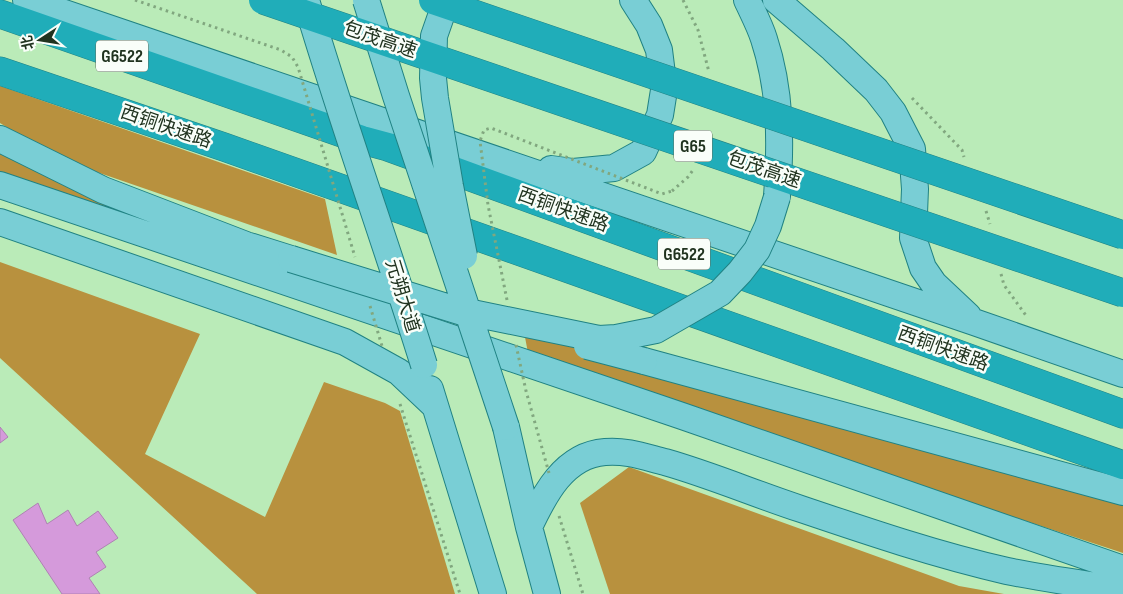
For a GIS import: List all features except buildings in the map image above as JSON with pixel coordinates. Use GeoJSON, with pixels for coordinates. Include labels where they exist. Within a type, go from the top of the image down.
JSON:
{"type":"FeatureCollection","features":[{"type":"Feature","properties":{"kind":"highway","name":"包茂高速"},"geometry":{"type":"LineString","coordinates":[[263,0],[1123,292]]}},
{"type":"Feature","properties":{"kind":"highway"},"geometry":{"type":"LineString","coordinates":[[432,0],[1123,235]]}},
{"type":"Feature","properties":{"kind":"highway","name":"西铜快速路"},"geometry":{"type":"LineString","coordinates":[[0,14],[362,140],[388,147],[1123,414]]}},
{"type":"Feature","properties":{"kind":"highway","name":"西铜快速路"},"geometry":{"type":"LineString","coordinates":[[0,71],[224,147],[1123,465]]}},
{"type":"Feature","properties":{"kind":"main road"},"geometry":{"type":"LineString","coordinates":[[26,0],[1123,374]]}},
{"type":"Feature","properties":{"kind":"main road"},"geometry":{"type":"LineString","coordinates":[[37,0],[75,17]]}},
{"type":"Feature","properties":{"kind":"main road","name":"元朔大道"},"geometry":{"type":"LineString","coordinates":[[306,0],[394,267],[493,594]]}},
{"type":"Feature","properties":{"kind":"main road"},"geometry":{"type":"LineString","coordinates":[[366,0],[506,427]]}},
{"type":"Feature","properties":{"kind":"main road"},"geometry":{"type":"LineString","coordinates":[[451,0],[434,36],[435,98],[468,274],[547,594]]}},
{"type":"Feature","properties":{"kind":"main road"},"geometry":{"type":"LineString","coordinates":[[508,164],[573,172],[614,168],[643,152],[660,115],[664,90],[659,50],[649,26],[633,0]]}},
{"type":"Feature","properties":{"kind":"main road"},"geometry":{"type":"LineString","coordinates":[[450,308],[599,339],[616,338],[656,330],[720,294],[757,250],[768,226],[777,197],[780,147],[777,92],[764,38],[747,0]]}},
{"type":"Feature","properties":{"kind":"main road"},"geometry":{"type":"LineString","coordinates":[[776,0],[862,76],[893,112],[912,149],[915,188],[913,238],[923,268],[934,284],[974,322]]}},
{"type":"Feature","properties":{"kind":"main road"},"geometry":{"type":"LineString","coordinates":[[0,132],[106,184],[206,222],[246,245]]}},
{"type":"Feature","properties":{"kind":"main road"},"geometry":{"type":"LineString","coordinates":[[0,139],[103,190],[246,245],[450,308],[1123,492]]}},
{"type":"Feature","properties":{"kind":"main road"},"geometry":{"type":"LineString","coordinates":[[0,185],[673,412],[1123,569]]}},
{"type":"Feature","properties":{"kind":"main road"},"geometry":{"type":"LineString","coordinates":[[0,222],[385,356],[435,406]]}},
{"type":"Feature","properties":{"kind":"main road"},"geometry":{"type":"LineString","coordinates":[[529,527],[550,479],[556,479],[581,459],[605,452],[633,453],[690,469],[799,509],[924,549],[1008,571],[1123,590]]}},
{"type":"Feature","properties":{"kind":"path"},"geometry":{"type":"LineString","coordinates":[[135,0],[280,50],[292,57],[298,67],[357,262]]}},
{"type":"Feature","properties":{"kind":"path"},"geometry":{"type":"LineString","coordinates":[[508,307],[487,196],[480,141],[484,130],[491,128],[662,194],[672,191]]}},
{"type":"Feature","properties":{"kind":"path"},"geometry":{"type":"LineString","coordinates":[[368,299],[460,594]]}},
{"type":"Feature","properties":{"kind":"path"},"geometry":{"type":"LineString","coordinates":[[516,344],[526,391],[583,594]]}},
{"type":"Feature","properties":{"kind":"shaded area"},"geometry":{"type":"Polygon","coordinates":[[[0,86],[325,199],[337,255],[59,159],[0,123],[0,86]]]}},
{"type":"Feature","properties":{"kind":"shaded area"},"geometry":{"type":"Polygon","coordinates":[[[0,144],[227,259],[0,181],[0,144]]]}},
{"type":"Feature","properties":{"kind":"shaded area"},"geometry":{"type":"Polygon","coordinates":[[[0,262],[200,334],[145,454],[265,517],[324,382],[385,403],[400,411],[455,594],[257,594],[0,358],[0,262]]]}},
{"type":"Feature","properties":{"kind":"shaded area"},"geometry":{"type":"Polygon","coordinates":[[[524,332],[1123,503],[1123,553],[529,358],[524,332]]]}},
{"type":"Feature","properties":{"kind":"shaded area"},"geometry":{"type":"Polygon","coordinates":[[[629,467],[959,586],[1004,594],[610,594],[580,503],[629,467]]]}}]}
